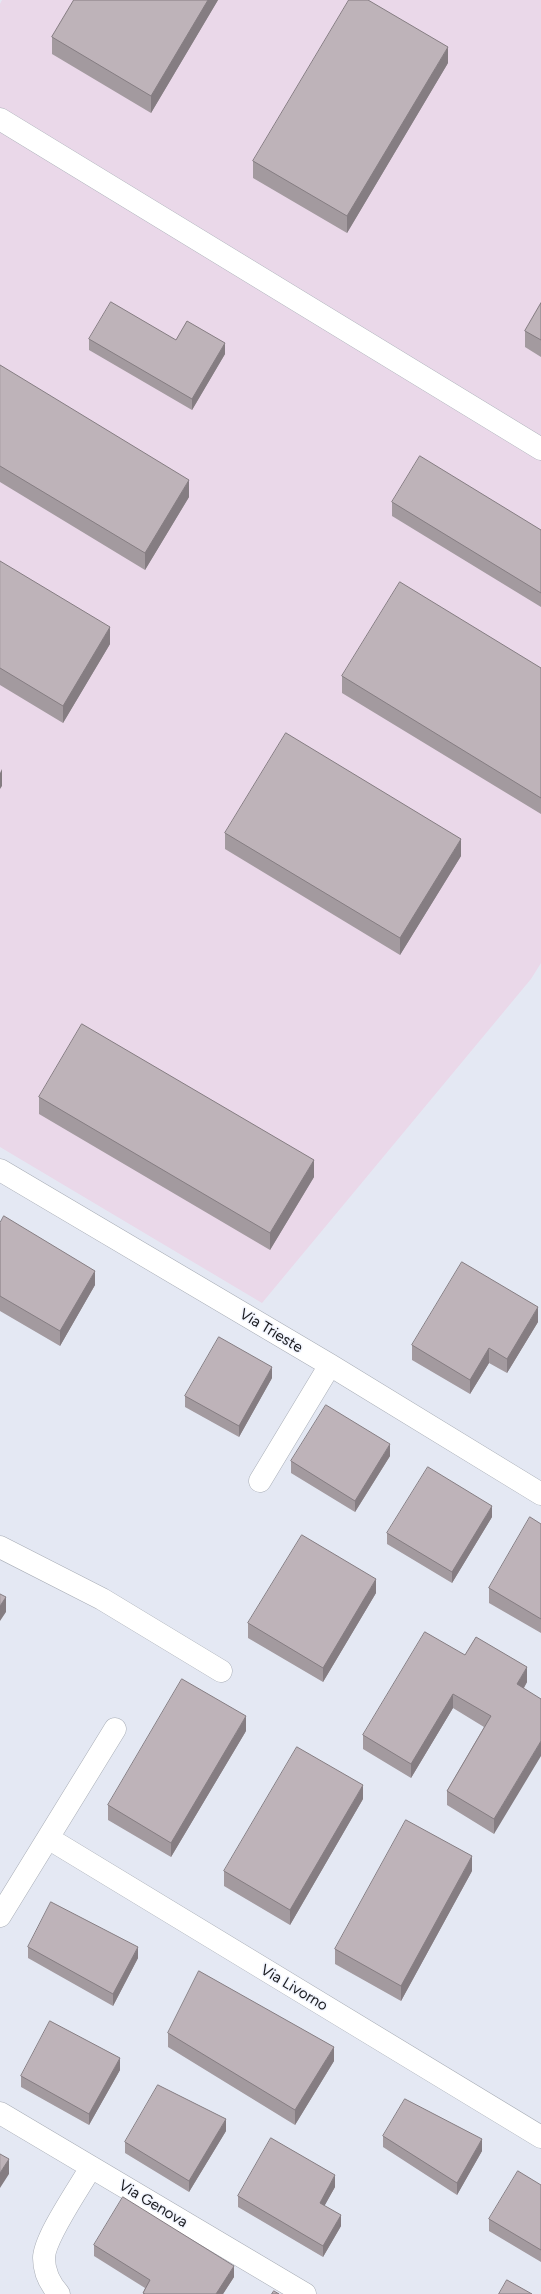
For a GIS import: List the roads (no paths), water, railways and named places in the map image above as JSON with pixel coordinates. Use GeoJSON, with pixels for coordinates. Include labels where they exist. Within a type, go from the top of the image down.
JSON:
{"type":"FeatureCollection","features":[{"type":"Feature","properties":{"kind":"street"},"geometry":{"type":"LineString","coordinates":[[0,119],[541,449]]}},
{"type":"Feature","properties":{"kind":"street","name":"Via Trieste"},"geometry":{"type":"LineString","coordinates":[[0,1170],[330,1365],[541,1494]]}},
{"type":"Feature","properties":{"kind":"street"},"geometry":{"type":"LineString","coordinates":[[260,1481],[330,1365]]}},
{"type":"Feature","properties":{"kind":"street"},"geometry":{"type":"LineString","coordinates":[[0,1548],[102,1600],[221,1671]]}},
{"type":"Feature","properties":{"kind":"street"},"geometry":{"type":"LineString","coordinates":[[0,1916],[115,1729]]}},
{"type":"Feature","properties":{"kind":"street","name":"Via Livorno"},"geometry":{"type":"LineString","coordinates":[[48,1838],[541,2137]]}},
{"type":"Feature","properties":{"kind":"street","name":"Via Genova"},"geometry":{"type":"LineString","coordinates":[[0,2113],[305,2294]]}},
{"type":"Feature","properties":{"kind":"street"},"geometry":{"type":"LineString","coordinates":[[59,2294],[52,2286],[45,2271],[44,2257],[49,2239],[91,2167]]}}]}
